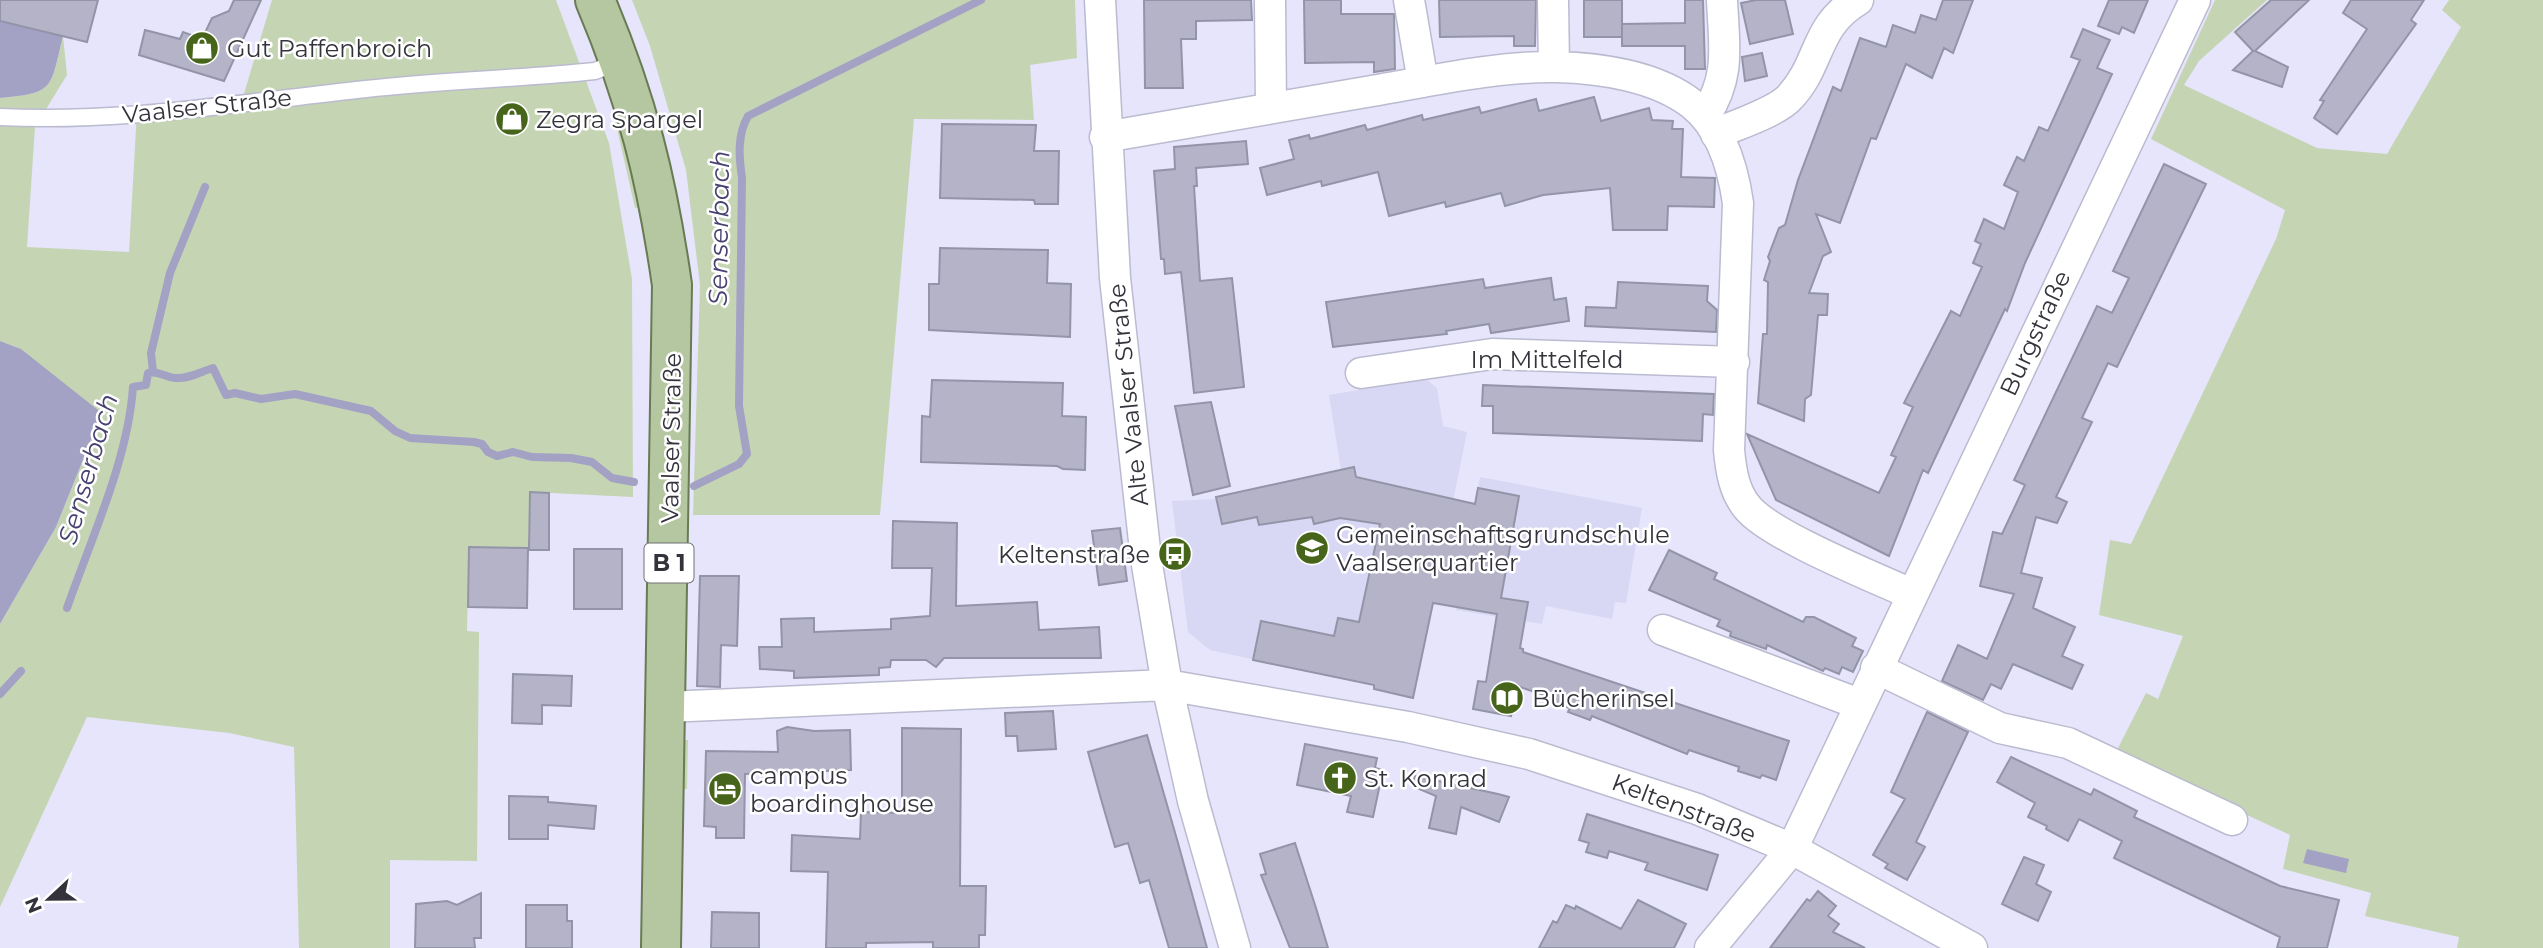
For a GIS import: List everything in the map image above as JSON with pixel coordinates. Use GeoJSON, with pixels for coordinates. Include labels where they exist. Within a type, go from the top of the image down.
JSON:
{"type":"FeatureCollection","features":[{"type":"Feature","properties":{"kind":"main road","name":"Vaalser Straße"},"geometry":{"type":"LineString","coordinates":[[595,0],[621,61],[651,162],[673,285],[661,948]]}},
{"type":"Feature","properties":{"kind":"street","name":"Alte Vaalser Straße"},"geometry":{"type":"LineString","coordinates":[[1100,0],[1105,137],[1115,278],[1145,549],[1167,685],[1193,801],[1235,948]]}},
{"type":"Feature","properties":{"kind":"street"},"geometry":{"type":"LineString","coordinates":[[1270,0],[1271,108]]}},
{"type":"Feature","properties":{"kind":"street"},"geometry":{"type":"LineString","coordinates":[[1409,0],[1423,82]]}},
{"type":"Feature","properties":{"kind":"street"},"geometry":{"type":"LineString","coordinates":[[1553,0],[1554,67]]}},
{"type":"Feature","properties":{"kind":"street"},"geometry":{"type":"LineString","coordinates":[[1711,125],[1724,80],[1722,0]]}},
{"type":"Feature","properties":{"kind":"street"},"geometry":{"type":"LineString","coordinates":[[1711,125],[1788,100],[1804,79],[1829,22],[1858,0]]}},
{"type":"Feature","properties":{"kind":"street","name":"Burgstraße"},"geometry":{"type":"LineString","coordinates":[[1710,948],[1792,849],[1911,594],[2196,0]]}},
{"type":"Feature","properties":{"kind":"street"},"geometry":{"type":"LineString","coordinates":[[1105,137],[1423,82],[1554,67],[1606,71],[1666,88],[1711,125],[1728,160],[1738,203],[1731,472],[1747,508],[1779,531],[1911,594]]}},
{"type":"Feature","properties":{"kind":"street","name":"Im Mittelfeld"},"geometry":{"type":"LineString","coordinates":[[1361,373],[1492,354],[1734,362]]}},
{"type":"Feature","properties":{"kind":"street"},"geometry":{"type":"LineString","coordinates":[[1663,630],[1859,704]]}},
{"type":"Feature","properties":{"kind":"street"},"geometry":{"type":"LineString","coordinates":[[1876,668],[2000,728],[2068,743],[2232,820]]}},
{"type":"Feature","properties":{"kind":"street","name":"Keltenstraße"},"geometry":{"type":"LineString","coordinates":[[666,707],[1167,685],[1408,727],[1529,754],[1698,809],[1792,849],[1972,948]]}},
{"type":"Feature","properties":{"kind":"lane","name":"Vaalser Straße"},"geometry":{"type":"LineString","coordinates":[[0,117],[52,120],[128,116],[382,87],[595,71],[621,61]]}},
{"type":"Feature","properties":{"kind":"shaded area"},"geometry":{"type":"Polygon","coordinates":[[[0,21],[63,36],[52,77],[48,85],[41,90],[32,94],[0,98],[0,21]]]}},
{"type":"Feature","properties":{"kind":"shaded area"},"geometry":{"type":"Polygon","coordinates":[[[0,341],[21,349],[98,410],[99,420],[56,527],[0,624],[0,341]]]}},
{"type":"Feature","properties":{"kind":"shaded area","name":"Gemeinschaftsgrundschule Vaalserquartier"},"geometry":{"type":"Polygon","coordinates":[[[1426,379],[1437,388],[1443,426],[1467,432],[1422,656],[1383,648],[1329,676],[1210,650],[1188,632],[1172,501],[1217,499],[1341,470],[1329,395],[1426,379]]]}},
{"type":"Feature","properties":{"kind":"shaded area"},"geometry":{"type":"Polygon","coordinates":[[[1480,477],[1642,508],[1626,603],[1615,602],[1612,619],[1546,606],[1542,624],[1456,610],[1480,477]]]}},
{"type":"Feature","properties":{"kind":"shaded area"},"geometry":{"type":"Polygon","coordinates":[[[2307,849],[2349,859],[2346,873],[2303,863],[2307,849]]]}},
{"type":"Feature","properties":{"kind":"green space"},"geometry":{"type":"Polygon","coordinates":[[[272,0],[556,0],[609,143],[632,279],[633,497],[530,492],[529,548],[469,547],[467,631],[479,632],[477,861],[390,860],[390,948],[299,948],[294,747],[229,733],[87,717],[0,907],[0,624],[56,527],[99,420],[21,349],[0,341],[0,98],[32,94],[48,85],[56,67],[63,36],[67,75],[35,127],[27,247],[129,252],[137,111],[243,97],[272,0]]]}},
{"type":"Feature","properties":{"kind":"green space"},"geometry":{"type":"Polygon","coordinates":[[[632,0],[1075,0],[1077,58],[1030,65],[1034,120],[914,119],[880,515],[693,515],[700,285],[686,170],[650,46],[632,0]]]}},
{"type":"Feature","properties":{"kind":"green space"},"geometry":{"type":"Polygon","coordinates":[[[2215,0],[2267,0],[2199,61],[2184,85],[2317,148],[2387,154],[2461,27],[2442,10],[2449,0],[2543,0],[2543,948],[2457,948],[2459,937],[2365,916],[2371,893],[2283,869],[2290,835],[2115,754],[2146,693],[2158,699],[2183,636],[2099,615],[2110,540],[2131,544],[2276,239],[2285,210],[2151,139],[2215,0]]]}},
{"type":"Feature","properties":{"kind":"green space"},"geometry":{"type":"Polygon","coordinates":[[[617,110],[640,207],[635,208],[613,111],[617,110]]]}},
{"type":"Feature","properties":{"kind":"green space"},"geometry":{"type":"Polygon","coordinates":[[[679,740],[688,740],[687,789],[677,789],[679,740]]]}},
{"type":"Feature","properties":{"kind":"building"},"geometry":{"type":"Polygon","coordinates":[[[0,0],[98,0],[87,42],[0,21],[0,0]]]}},
{"type":"Feature","properties":{"kind":"building"},"geometry":{"type":"Polygon","coordinates":[[[234,0],[261,0],[224,81],[139,55],[145,30],[180,39],[183,32],[202,39],[212,18],[229,11],[234,0]]]}},
{"type":"Feature","properties":{"kind":"building"},"geometry":{"type":"Polygon","coordinates":[[[1144,0],[1251,0],[1252,20],[1196,21],[1196,39],[1181,39],[1183,88],[1145,88],[1144,0]]]}},
{"type":"Feature","properties":{"kind":"building"},"geometry":{"type":"Polygon","coordinates":[[[1304,0],[1341,0],[1341,14],[1394,14],[1395,69],[1374,72],[1374,62],[1305,63],[1304,0]]]}},
{"type":"Feature","properties":{"kind":"building"},"geometry":{"type":"Polygon","coordinates":[[[1439,0],[1536,0],[1535,46],[1514,46],[1514,36],[1440,37],[1439,0]]]}},
{"type":"Feature","properties":{"kind":"building"},"geometry":{"type":"Polygon","coordinates":[[[1584,0],[1622,0],[1622,37],[1584,37],[1584,0]]]}},
{"type":"Feature","properties":{"kind":"building"},"geometry":{"type":"Polygon","coordinates":[[[1685,0],[1703,0],[1705,69],[1685,69],[1685,46],[1622,46],[1622,24],[1685,23],[1685,0]]]}},
{"type":"Feature","properties":{"kind":"building"},"geometry":{"type":"Polygon","coordinates":[[[1785,0],[1793,34],[1750,44],[1741,3],[1785,0]]]}},
{"type":"Feature","properties":{"kind":"building"},"geometry":{"type":"Polygon","coordinates":[[[1943,0],[1973,0],[1953,53],[1944,48],[1932,78],[1906,64],[1876,139],[1871,138],[1840,223],[1816,214],[1831,252],[1823,256],[1809,293],[1828,294],[1827,315],[1818,315],[1811,395],[1805,399],[1804,421],[1758,403],[1763,334],[1767,334],[1768,282],[1764,280],[1770,261],[1768,257],[1779,228],[1785,225],[1798,180],[1833,87],[1841,91],[1860,38],[1886,47],[1893,25],[1915,33],[1921,15],[1936,20],[1943,0]]]}},
{"type":"Feature","properties":{"kind":"building"},"geometry":{"type":"Polygon","coordinates":[[[2109,0],[2148,0],[2134,33],[2122,27],[2119,34],[2098,26],[2109,0]]]}},
{"type":"Feature","properties":{"kind":"building"},"geometry":{"type":"Polygon","coordinates":[[[2271,0],[2309,0],[2255,51],[2288,67],[2282,87],[2233,70],[2253,51],[2235,32],[2271,0]]]}},
{"type":"Feature","properties":{"kind":"building"},"geometry":{"type":"Polygon","coordinates":[[[2351,0],[2424,0],[2411,20],[2416,24],[2337,134],[2314,118],[2324,101],[2320,100],[2367,29],[2343,13],[2351,0]]]}},
{"type":"Feature","properties":{"kind":"building"},"geometry":{"type":"Polygon","coordinates":[[[2083,29],[2110,40],[2097,68],[2112,74],[2025,263],[2007,311],[2005,309],[1928,473],[1923,470],[1889,556],[1776,500],[1747,434],[1879,493],[1896,457],[1891,455],[1913,407],[1904,403],[1951,311],[1960,316],[1982,267],[1973,263],[1981,244],[1975,241],[1984,219],[2004,229],[2018,192],[2004,185],[2017,157],[2024,161],[2039,127],[2048,131],[2080,60],[2071,57],[2083,29]]]}},
{"type":"Feature","properties":{"kind":"building"},"geometry":{"type":"Polygon","coordinates":[[[1762,53],[1767,76],[1745,81],[1742,57],[1762,53]]]}},
{"type":"Feature","properties":{"kind":"building"},"geometry":{"type":"Polygon","coordinates":[[[1594,97],[1601,121],[1649,108],[1652,120],[1673,121],[1672,129],[1683,129],[1681,177],[1715,178],[1714,207],[1668,206],[1667,230],[1613,230],[1610,188],[1543,195],[1505,206],[1501,193],[1446,207],[1445,202],[1389,216],[1378,172],[1322,186],[1321,181],[1267,195],[1260,168],[1294,159],[1289,140],[1309,135],[1310,139],[1365,125],[1367,130],[1422,115],[1423,120],[1479,107],[1481,113],[1536,99],[1539,111],[1594,97]]]}},
{"type":"Feature","properties":{"kind":"building"},"geometry":{"type":"Polygon","coordinates":[[[942,124],[1036,125],[1034,151],[1059,151],[1058,204],[1035,204],[1034,200],[940,198],[942,124]]]}},
{"type":"Feature","properties":{"kind":"building"},"geometry":{"type":"Polygon","coordinates":[[[1246,141],[1248,164],[1196,168],[1197,186],[1194,186],[1200,281],[1232,278],[1244,387],[1194,393],[1181,272],[1165,274],[1164,259],[1161,259],[1154,171],[1175,169],[1174,147],[1246,141]]]}},
{"type":"Feature","properties":{"kind":"building"},"geometry":{"type":"Polygon","coordinates":[[[2164,164],[2206,184],[2117,367],[2108,363],[2082,418],[2092,422],[2056,497],[2067,502],[2057,523],[2036,517],[2021,573],[2042,578],[2033,608],[2075,627],[2062,656],[2083,665],[2072,689],[2013,664],[2001,689],[1991,684],[1983,700],[1942,681],[1958,645],[1987,659],[2014,594],[1980,586],[1993,532],[2002,534],[2025,485],[2014,480],[2097,306],[2112,313],[2129,278],[2113,271],[2164,164]]]}},
{"type":"Feature","properties":{"kind":"building"},"geometry":{"type":"Polygon","coordinates":[[[940,248],[1048,250],[1047,283],[1071,284],[1070,337],[929,330],[929,284],[939,284],[940,248]]]}},
{"type":"Feature","properties":{"kind":"building"},"geometry":{"type":"Polygon","coordinates":[[[1551,278],[1554,300],[1566,298],[1569,321],[1491,333],[1489,324],[1446,331],[1447,334],[1333,347],[1326,302],[1483,279],[1485,288],[1551,278]]]}},
{"type":"Feature","properties":{"kind":"building"},"geometry":{"type":"Polygon","coordinates":[[[1618,282],[1708,286],[1707,301],[1717,310],[1716,332],[1585,326],[1586,307],[1616,308],[1618,282]]]}},
{"type":"Feature","properties":{"kind":"building"},"geometry":{"type":"Polygon","coordinates":[[[932,380],[1063,383],[1062,416],[1086,417],[1085,470],[1063,469],[1057,466],[921,462],[922,416],[930,417],[932,380]]]}},
{"type":"Feature","properties":{"kind":"building"},"geometry":{"type":"Polygon","coordinates":[[[1483,385],[1714,394],[1713,415],[1703,414],[1702,441],[1493,433],[1493,406],[1482,406],[1483,385]]]}},
{"type":"Feature","properties":{"kind":"building"},"geometry":{"type":"Polygon","coordinates":[[[1211,402],[1230,486],[1193,495],[1175,406],[1211,402]]]}},
{"type":"Feature","properties":{"kind":"building"},"geometry":{"type":"Polygon","coordinates":[[[1354,467],[1356,477],[1475,504],[1478,488],[1519,496],[1501,598],[1528,602],[1520,648],[1523,652],[1789,741],[1776,780],[1738,771],[1739,767],[1689,750],[1687,754],[1592,716],[1590,720],[1568,712],[1570,708],[1555,704],[1556,699],[1517,686],[1511,716],[1473,709],[1478,681],[1486,682],[1497,614],[1433,603],[1413,698],[1374,689],[1374,685],[1253,660],[1261,621],[1334,636],[1338,618],[1359,622],[1380,524],[1340,518],[1314,524],[1312,517],[1259,525],[1257,517],[1222,524],[1216,497],[1354,467]]]}},
{"type":"Feature","properties":{"kind":"building"},"geometry":{"type":"Polygon","coordinates":[[[530,492],[549,493],[549,550],[529,550],[530,492]]]}},
{"type":"Feature","properties":{"kind":"building"},"geometry":{"type":"Polygon","coordinates":[[[893,521],[957,523],[956,606],[1037,602],[1039,630],[1099,627],[1101,658],[944,658],[936,667],[926,660],[891,660],[890,667],[879,668],[879,675],[794,678],[794,671],[760,669],[759,647],[782,647],[781,619],[814,618],[814,632],[891,629],[891,619],[930,616],[932,568],[892,568],[893,521]]]}},
{"type":"Feature","properties":{"kind":"building"},"geometry":{"type":"Polygon","coordinates":[[[1120,528],[1127,581],[1099,585],[1092,531],[1120,528]]]}},
{"type":"Feature","properties":{"kind":"building"},"geometry":{"type":"Polygon","coordinates":[[[469,547],[528,548],[527,608],[468,607],[469,547]]]}},
{"type":"Feature","properties":{"kind":"building"},"geometry":{"type":"Polygon","coordinates":[[[574,549],[622,549],[622,609],[574,609],[574,549]]]}},
{"type":"Feature","properties":{"kind":"building"},"geometry":{"type":"Polygon","coordinates":[[[1669,550],[1717,573],[1714,579],[1803,622],[1806,617],[1814,617],[1856,638],[1852,646],[1863,651],[1853,672],[1842,667],[1839,674],[1825,668],[1823,671],[1767,645],[1766,649],[1730,636],[1731,632],[1717,626],[1720,620],[1649,590],[1669,550]]]}},
{"type":"Feature","properties":{"kind":"building"},"geometry":{"type":"Polygon","coordinates":[[[700,576],[739,576],[737,646],[721,645],[720,687],[697,686],[700,576]]]}},
{"type":"Feature","properties":{"kind":"building"},"geometry":{"type":"Polygon","coordinates":[[[513,674],[572,676],[571,706],[542,705],[542,724],[512,723],[513,674]]]}},
{"type":"Feature","properties":{"kind":"building"},"geometry":{"type":"Polygon","coordinates":[[[1053,711],[1056,749],[1018,751],[1017,736],[1006,736],[1005,713],[1053,711]]]}},
{"type":"Feature","properties":{"kind":"building"},"geometry":{"type":"Polygon","coordinates":[[[1927,712],[1968,732],[1916,842],[1925,847],[1907,880],[1885,868],[1888,864],[1873,855],[1905,799],[1891,792],[1927,712]]]}},
{"type":"Feature","properties":{"kind":"building"},"geometry":{"type":"Polygon","coordinates":[[[787,727],[814,731],[850,730],[851,770],[745,774],[744,838],[716,838],[716,827],[704,826],[706,751],[778,752],[777,731],[787,727]]]}},
{"type":"Feature","properties":{"kind":"building"},"geometry":{"type":"Polygon","coordinates":[[[902,728],[961,729],[960,886],[986,886],[985,935],[979,935],[979,948],[933,948],[933,942],[866,943],[866,948],[826,948],[828,872],[791,871],[792,835],[860,839],[861,812],[902,813],[902,728]]]}},
{"type":"Feature","properties":{"kind":"building"},"geometry":{"type":"Polygon","coordinates":[[[1147,735],[1207,948],[1169,948],[1149,880],[1140,883],[1128,843],[1115,847],[1101,799],[1088,752],[1147,735]]]}},
{"type":"Feature","properties":{"kind":"building","name":"St. Konrad"},"geometry":{"type":"Polygon","coordinates":[[[1305,744],[1377,758],[1375,768],[1383,770],[1373,817],[1347,812],[1351,796],[1297,785],[1305,744]]]}},
{"type":"Feature","properties":{"kind":"building"},"geometry":{"type":"Polygon","coordinates":[[[2011,757],[2091,795],[2094,789],[2137,811],[2134,817],[2280,886],[2339,900],[2327,948],[2277,948],[2280,937],[2114,858],[2122,841],[2079,819],[2068,841],[2046,829],[2047,826],[2028,817],[2035,803],[1997,782],[2011,757]]]}},
{"type":"Feature","properties":{"kind":"building"},"geometry":{"type":"Polygon","coordinates":[[[1415,776],[1509,797],[1499,822],[1461,807],[1456,834],[1429,828],[1436,796],[1412,786],[1415,776]]]}},
{"type":"Feature","properties":{"kind":"building"},"geometry":{"type":"Polygon","coordinates":[[[509,796],[548,797],[548,802],[596,806],[594,829],[548,825],[548,839],[509,839],[509,796]]]}},
{"type":"Feature","properties":{"kind":"building"},"geometry":{"type":"Polygon","coordinates":[[[1587,814],[1718,855],[1707,890],[1645,870],[1648,863],[1609,851],[1607,858],[1586,852],[1589,843],[1579,840],[1587,814]]]}},
{"type":"Feature","properties":{"kind":"building"},"geometry":{"type":"Polygon","coordinates":[[[1295,843],[1328,948],[1290,948],[1261,875],[1266,874],[1260,854],[1295,843]]]}},
{"type":"Feature","properties":{"kind":"building"},"geometry":{"type":"Polygon","coordinates":[[[2024,857],[2044,865],[2036,884],[2051,892],[2038,921],[2002,904],[2024,857]]]}},
{"type":"Feature","properties":{"kind":"building"},"geometry":{"type":"Polygon","coordinates":[[[1818,891],[1836,906],[1828,916],[1839,924],[1833,932],[1865,948],[1770,948],[1807,899],[1810,901],[1818,891]]]}},
{"type":"Feature","properties":{"kind":"building"},"geometry":{"type":"Polygon","coordinates":[[[481,893],[481,938],[474,938],[475,948],[415,948],[416,904],[447,901],[457,905],[481,893]]]}},
{"type":"Feature","properties":{"kind":"building"},"geometry":{"type":"Polygon","coordinates":[[[1638,900],[1686,924],[1674,948],[1539,948],[1553,921],[1557,923],[1566,905],[1575,909],[1576,906],[1621,929],[1638,900]]]}},
{"type":"Feature","properties":{"kind":"building"},"geometry":{"type":"Polygon","coordinates":[[[526,905],[567,905],[567,921],[572,921],[572,948],[526,948],[526,905]]]}},
{"type":"Feature","properties":{"kind":"building"},"geometry":{"type":"Polygon","coordinates":[[[712,912],[759,913],[759,948],[711,948],[712,912]]]}},
{"type":"Feature","properties":{"kind":"waterway","name":"Senserbach"},"geometry":{"type":"LineString","coordinates":[[694,486],[739,464],[747,454],[739,406],[742,178],[740,138],[748,116],[981,0]]}},
{"type":"Feature","properties":{"kind":"waterway"},"geometry":{"type":"LineString","coordinates":[[153,371],[151,353],[170,273],[205,187]]}},
{"type":"Feature","properties":{"kind":"waterway","name":"Senserbach"},"geometry":{"type":"LineString","coordinates":[[67,608],[116,471],[130,415],[133,387],[146,385],[148,373],[180,378],[213,368],[226,395],[235,393],[261,399],[295,394],[371,411],[395,431],[410,438],[474,442],[482,444],[488,452],[497,456],[513,452],[532,457],[571,458],[592,462],[612,478],[634,482]]}},
{"type":"Feature","properties":{"kind":"waterway","name":"Senserbach"},"geometry":{"type":"LineString","coordinates":[[0,694],[21,671]]}},
{"type":"Feature","properties":{"kind":"place","name":"Gut Paffenbroich"},"geometry":{"type":"Point","coordinates":[202,48]}},
{"type":"Feature","properties":{"kind":"place","name":"Zegra Spargel"},"geometry":{"type":"Point","coordinates":[512,119]}},
{"type":"Feature","properties":{"kind":"place","name":"Gemeinschaftsgrundschule Vaalserquartier"},"geometry":{"type":"Point","coordinates":[1312,548]}},
{"type":"Feature","properties":{"kind":"place","name":"Keltenstraße"},"geometry":{"type":"Point","coordinates":[1175,554]}},
{"type":"Feature","properties":{"kind":"place","name":"Bücherinsel"},"geometry":{"type":"Point","coordinates":[1507,698]}},
{"type":"Feature","properties":{"kind":"place","name":"St. Konrad"},"geometry":{"type":"Point","coordinates":[1340,778]}},
{"type":"Feature","properties":{"kind":"place","name":"campus boardinghouse"},"geometry":{"type":"Point","coordinates":[725,789]}}]}
